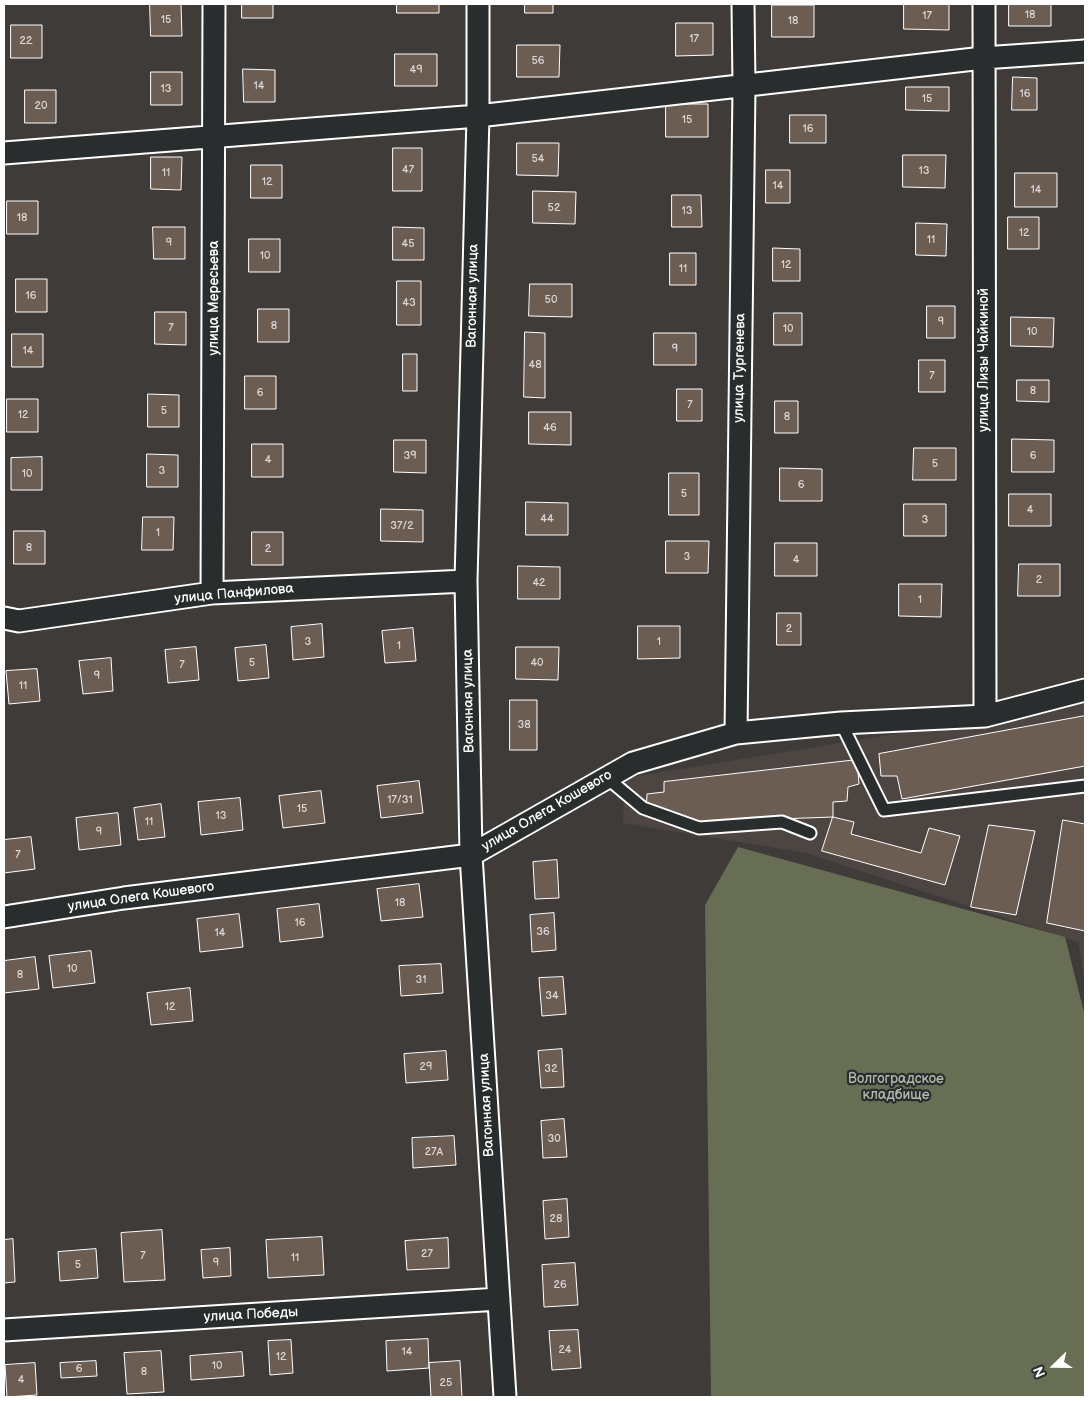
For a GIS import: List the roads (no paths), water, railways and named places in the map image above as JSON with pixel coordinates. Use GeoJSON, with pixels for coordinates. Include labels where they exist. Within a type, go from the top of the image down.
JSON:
{"type":"FeatureCollection","features":[{"type":"Feature","properties":{"kind":"street","name":"улица Мересьева"},"geometry":{"type":"LineString","coordinates":[[212,593],[214,4]]}},
{"type":"Feature","properties":{"kind":"street","name":"Вагонная улица"},"geometry":{"type":"LineString","coordinates":[[478,4],[478,116],[466,581],[471,854],[505,1397]]}},
{"type":"Feature","properties":{"kind":"street","name":"улица Тургенева"},"geometry":{"type":"LineString","coordinates":[[736,733],[744,87],[743,4]]}},
{"type":"Feature","properties":{"kind":"street","name":"улица Лизы Чайкиной"},"geometry":{"type":"LineString","coordinates":[[984,4],[985,716]]}},
{"type":"Feature","properties":{"kind":"street"},"geometry":{"type":"LineString","coordinates":[[4,153],[478,116],[744,87],[983,58],[1085,51]]}},
{"type":"Feature","properties":{"kind":"street","name":"улица Панфилова"},"geometry":{"type":"LineString","coordinates":[[4,618],[19,621],[212,593],[466,581]]}},
{"type":"Feature","properties":{"kind":"street","name":"улица Олега Кошевого"},"geometry":{"type":"LineString","coordinates":[[4,917],[124,898],[471,854],[633,763],[736,733],[841,723],[985,716],[1085,690]]}},
{"type":"Feature","properties":{"kind":"street","name":"улица Победы"},"geometry":{"type":"LineString","coordinates":[[4,1330],[498,1300]]}},
{"type":"Feature","properties":{"kind":"lane"},"geometry":{"type":"LineString","coordinates":[[841,723],[884,810],[1085,786]]}},
{"type":"Feature","properties":{"kind":"lane"},"geometry":{"type":"LineString","coordinates":[[606,777],[643,808],[699,828],[782,822],[810,833]]}},
{"type":"Feature","properties":{"kind":"park label","name":"Волгоградское кладбище"},"geometry":{"type":"Point","coordinates":[896,1088]}}]}
